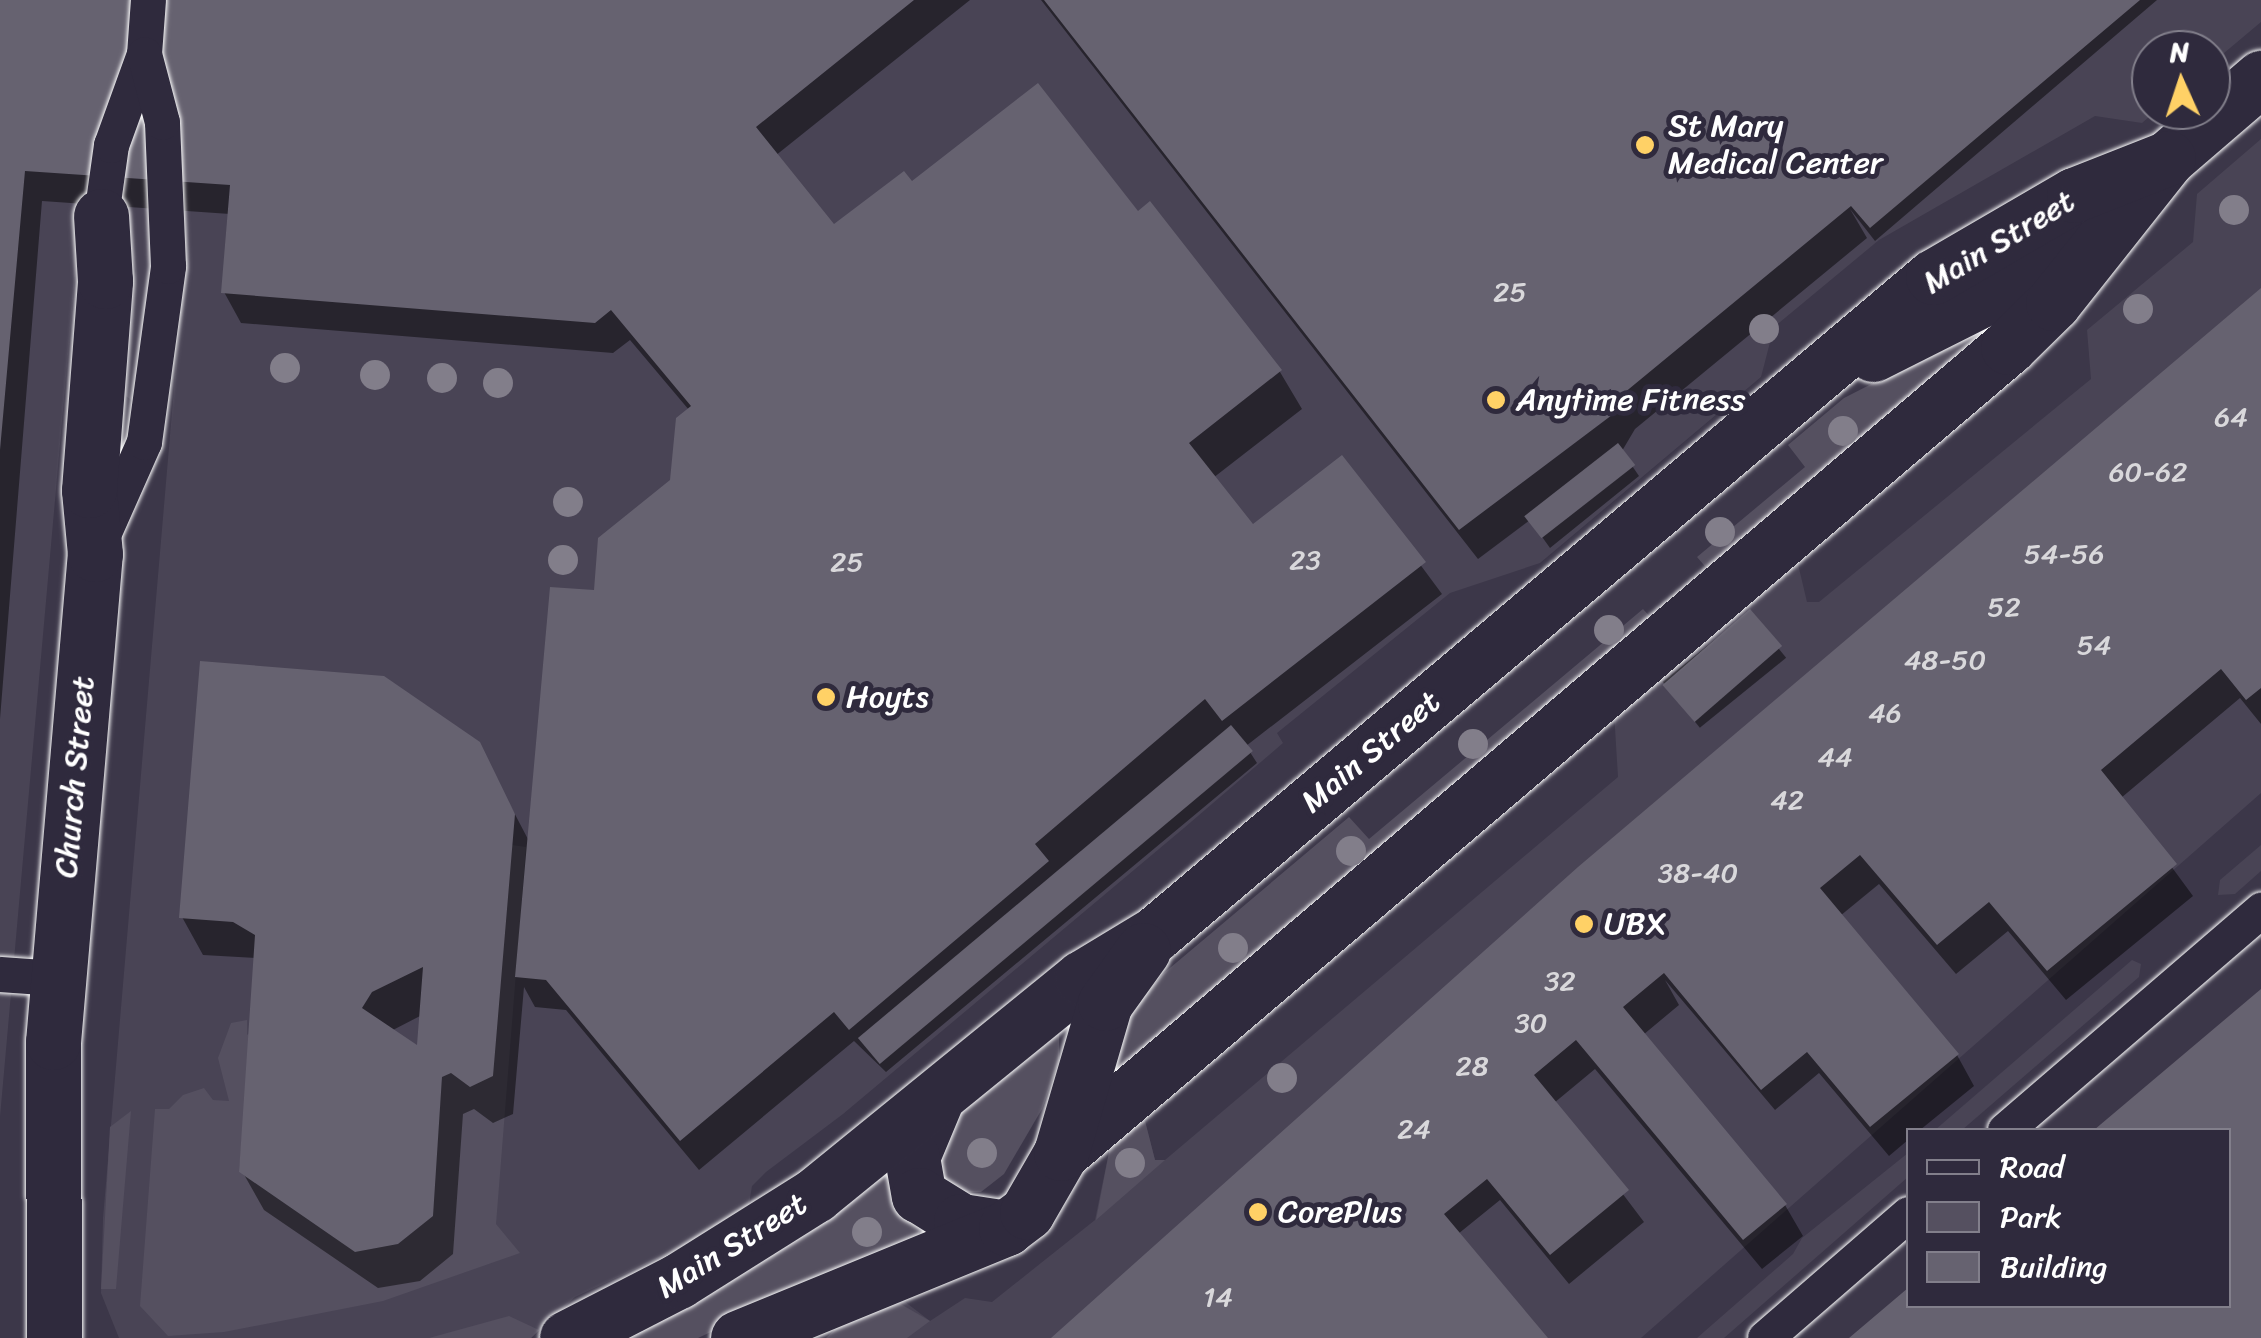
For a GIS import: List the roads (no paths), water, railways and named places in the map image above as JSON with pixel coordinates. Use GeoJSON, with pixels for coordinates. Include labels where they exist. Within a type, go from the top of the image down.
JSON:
{"type":"FeatureCollection","features":[{"type":"Feature","properties":{"kind":"street","name":"Main Street"},"geometry":{"type":"LineString","coordinates":[[738,1338],[815,1318],[1006,1228],[1036,1202],[1061,1153],[2008,347],[2053,303],[2168,158],[2261,78]]}},
{"type":"Feature","properties":{"kind":"street","name":"Main Street"},"geometry":{"type":"LineString","coordinates":[[567,1338],[750,1237],[937,1100],[1082,978],[1155,934],[1880,318],[1965,256],[2074,196],[2168,158]]}},
{"type":"Feature","properties":{"kind":"street","name":"Church Street"},"geometry":{"type":"LineString","coordinates":[[54,1338],[57,978],[95,554],[89,490],[104,280],[101,216]]}},
{"type":"Feature","properties":{"kind":"street"},"geometry":{"type":"LineString","coordinates":[[1786,400],[2109,231]]}},
{"type":"Feature","properties":{"kind":"street"},"geometry":{"type":"LineString","coordinates":[[1061,1153],[1093,1030],[1113,988],[1155,934]]}},
{"type":"Feature","properties":{"kind":"street"},"geometry":{"type":"LineString","coordinates":[[937,1100],[915,1144],[914,1186],[947,1215],[1006,1228]]}},
{"type":"Feature","properties":{"kind":"lane"},"geometry":{"type":"LineString","coordinates":[[101,216],[111,145],[144,54],[148,0]]}},
{"type":"Feature","properties":{"kind":"lane"},"geometry":{"type":"LineString","coordinates":[[95,554],[144,442],[168,266],[162,122],[144,54]]}},
{"type":"Feature","properties":{"kind":"lane"},"geometry":{"type":"LineString","coordinates":[[2007,1128],[2261,910]]}},
{"type":"Feature","properties":{"kind":"lane"},"geometry":{"type":"LineString","coordinates":[[0,974],[57,978]]}},
{"type":"Feature","properties":{"kind":"lane"},"geometry":{"type":"LineString","coordinates":[[1765,1338],[1906,1216]]}},
{"type":"Feature","properties":{"kind":"place","name":"St Mary Medical Center"},"geometry":{"type":"Point","coordinates":[1645,145]}},
{"type":"Feature","properties":{"kind":"place","name":"Anytime Fitness"},"geometry":{"type":"Point","coordinates":[1496,400]}},
{"type":"Feature","properties":{"kind":"place","name":"Hoyts"},"geometry":{"type":"Point","coordinates":[826,697]}},
{"type":"Feature","properties":{"kind":"place","name":"UBX"},"geometry":{"type":"Point","coordinates":[1584,924]}},
{"type":"Feature","properties":{"kind":"place","name":"CorePlus"},"geometry":{"type":"Point","coordinates":[1258,1212]}}]}
